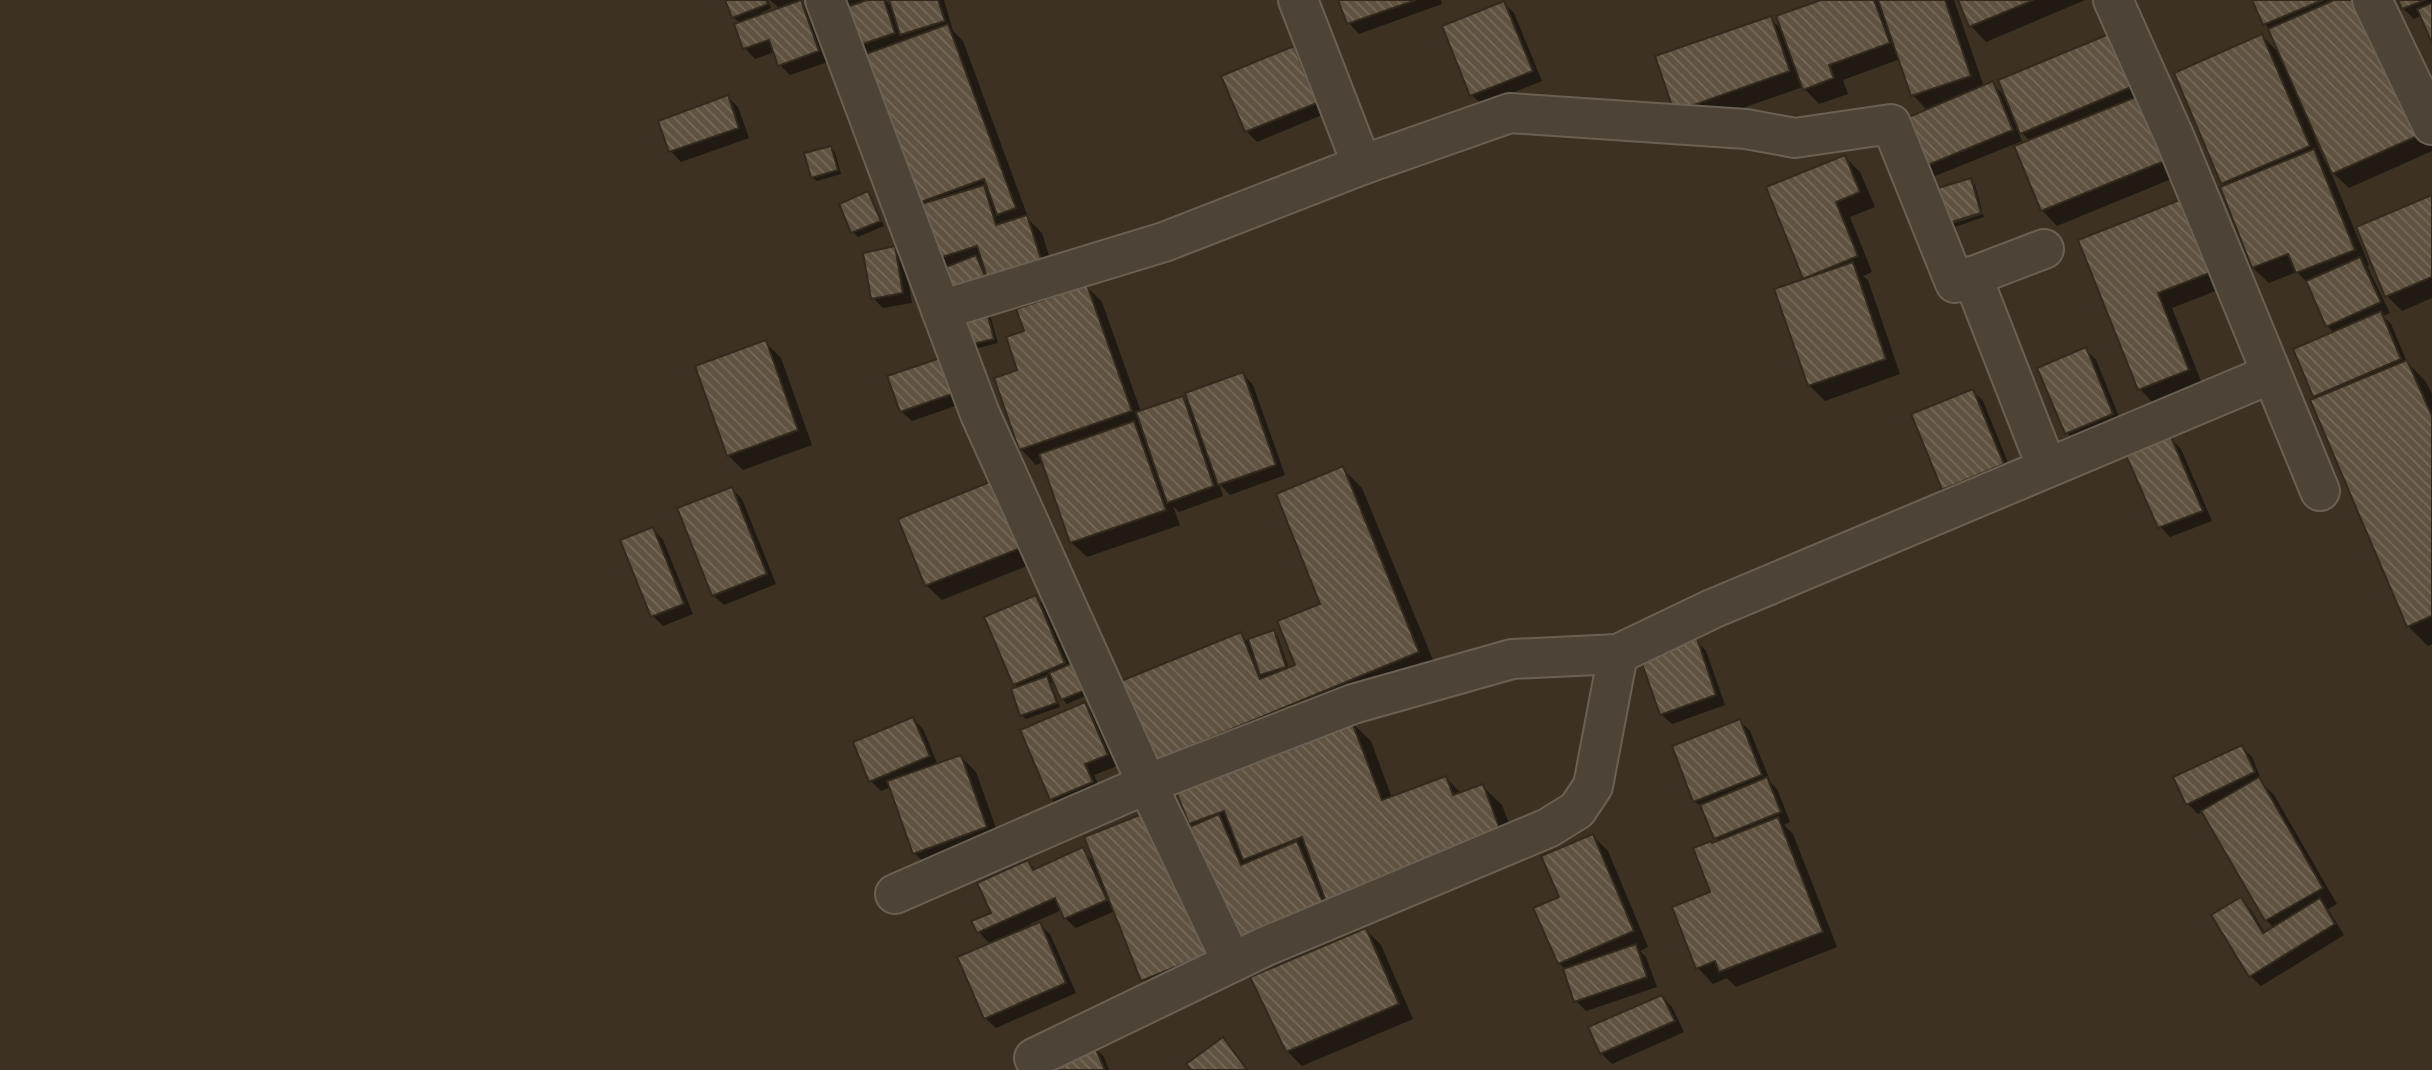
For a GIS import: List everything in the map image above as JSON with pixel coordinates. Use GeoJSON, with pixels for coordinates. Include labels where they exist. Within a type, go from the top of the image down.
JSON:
{"type":"FeatureCollection","features":[{"type":"Feature","properties":{"kind":"street"},"geometry":{"type":"LineString","coordinates":[[825,0],[980,414],[1147,784],[1232,962]]}},
{"type":"Feature","properties":{"kind":"street"},"geometry":{"type":"LineString","coordinates":[[1298,0],[1362,165]]}},
{"type":"Feature","properties":{"kind":"street"},"geometry":{"type":"LineString","coordinates":[[2113,0],[2174,136],[2320,491]]}},
{"type":"Feature","properties":{"kind":"street"},"geometry":{"type":"LineString","coordinates":[[2372,0],[2432,125]]}},
{"type":"Feature","properties":{"kind":"street"},"geometry":{"type":"LineString","coordinates":[[941,310],[1164,242],[1362,165],[1510,113],[1746,129],[1795,138],[1891,124],[1955,283],[2044,249]]}},
{"type":"Feature","properties":{"kind":"street"},"geometry":{"type":"LineString","coordinates":[[1972,276],[2046,468]]}},
{"type":"Feature","properties":{"kind":"street"},"geometry":{"type":"LineString","coordinates":[[895,894],[1147,784],[1353,704],[1512,659],[1618,654],[1712,609],[2271,374]]}},
{"type":"Feature","properties":{"kind":"street"},"geometry":{"type":"LineString","coordinates":[[1034,1058],[1264,947],[1548,828],[1577,810],[1593,786],[1618,654]]}},
{"type":"Feature","properties":{"kind":"building"},"geometry":{"type":"Polygon","coordinates":[[[725,0],[766,0],[768,4],[732,18],[725,0]]]}},
{"type":"Feature","properties":{"kind":"building"},"geometry":{"type":"Polygon","coordinates":[[[801,0],[819,51],[778,66],[769,40],[743,49],[734,24],[801,0]]]}},
{"type":"Feature","properties":{"kind":"building"},"geometry":{"type":"Polygon","coordinates":[[[867,0],[884,0],[895,33],[854,47],[841,9],[867,0]]]}},
{"type":"Feature","properties":{"kind":"building"},"geometry":{"type":"Polygon","coordinates":[[[889,0],[938,0],[945,21],[900,35],[889,0]]]}},
{"type":"Feature","properties":{"kind":"building"},"geometry":{"type":"Polygon","coordinates":[[[1338,0],[1416,0],[1347,24],[1338,0]]]}},
{"type":"Feature","properties":{"kind":"building"},"geometry":{"type":"Polygon","coordinates":[[[1821,0],[1874,0],[1890,43],[1829,65],[1834,78],[1803,90],[1776,16],[1821,0]]]}},
{"type":"Feature","properties":{"kind":"building"},"geometry":{"type":"Polygon","coordinates":[[[1878,0],[1945,0],[1971,76],[1911,96],[1878,0]]]}},
{"type":"Feature","properties":{"kind":"building"},"geometry":{"type":"Polygon","coordinates":[[[1958,0],[2034,0],[1969,27],[1958,0]]]}},
{"type":"Feature","properties":{"kind":"building"},"geometry":{"type":"Polygon","coordinates":[[[2252,0],[2323,0],[2263,25],[2252,0]]]}},
{"type":"Feature","properties":{"kind":"building"},"geometry":{"type":"Polygon","coordinates":[[[2334,0],[2363,0],[2422,134],[2332,174],[2268,29],[2334,0]]]}},
{"type":"Feature","properties":{"kind":"building"},"geometry":{"type":"Polygon","coordinates":[[[2398,0],[2425,0],[2402,9],[2398,0]]]}},
{"type":"Feature","properties":{"kind":"building"},"geometry":{"type":"Polygon","coordinates":[[[1504,1],[1533,71],[1470,96],[1442,26],[1504,1]]]}},
{"type":"Feature","properties":{"kind":"building"},"geometry":{"type":"Polygon","coordinates":[[[2432,3],[2432,43],[2417,9],[2432,3]]]}},
{"type":"Feature","properties":{"kind":"building"},"geometry":{"type":"Polygon","coordinates":[[[1771,16],[1790,71],[1674,112],[1655,56],[1771,16]]]}},
{"type":"Feature","properties":{"kind":"building"},"geometry":{"type":"Polygon","coordinates":[[[948,24],[1016,208],[997,215],[984,179],[918,203],[863,55],[948,24]]]}},
{"type":"Feature","properties":{"kind":"building"},"geometry":{"type":"Polygon","coordinates":[[[2114,32],[2136,85],[2020,134],[1998,80],[2114,32]]]}},
{"type":"Feature","properties":{"kind":"building"},"geometry":{"type":"Polygon","coordinates":[[[2262,34],[2310,146],[2221,184],[2174,73],[2262,34]]]}},
{"type":"Feature","properties":{"kind":"building"},"geometry":{"type":"Polygon","coordinates":[[[1294,46],[1317,103],[1245,132],[1221,76],[1294,46]]]}},
{"type":"Feature","properties":{"kind":"building"},"geometry":{"type":"Polygon","coordinates":[[[1993,81],[2013,130],[1923,167],[1904,119],[1993,81]]]}},
{"type":"Feature","properties":{"kind":"building"},"geometry":{"type":"Polygon","coordinates":[[[728,95],[739,128],[669,152],[658,121],[728,95]]]}},
{"type":"Feature","properties":{"kind":"building"},"geometry":{"type":"Polygon","coordinates":[[[2141,95],[2167,160],[2041,211],[2014,146],[2141,95]]]}},
{"type":"Feature","properties":{"kind":"building"},"geometry":{"type":"Polygon","coordinates":[[[831,146],[838,170],[811,178],[804,153],[831,146]]]}},
{"type":"Feature","properties":{"kind":"building"},"geometry":{"type":"Polygon","coordinates":[[[2314,149],[2355,250],[2296,273],[2288,254],[2252,268],[2220,187],[2314,149]]]}},
{"type":"Feature","properties":{"kind":"building"},"geometry":{"type":"Polygon","coordinates":[[[1845,155],[1860,192],[1836,202],[1858,256],[1803,279],[1766,187],[1845,155]]]}},
{"type":"Feature","properties":{"kind":"building"},"geometry":{"type":"Polygon","coordinates":[[[1971,178],[1981,213],[1945,224],[1935,189],[1971,178]]]}},
{"type":"Feature","properties":{"kind":"building"},"geometry":{"type":"Polygon","coordinates":[[[984,185],[996,225],[1027,215],[1041,259],[987,277],[977,246],[936,259],[918,205],[984,185]]]}},
{"type":"Feature","properties":{"kind":"building"},"geometry":{"type":"Polygon","coordinates":[[[868,191],[881,221],[851,233],[839,204],[868,191]]]}},
{"type":"Feature","properties":{"kind":"building"},"geometry":{"type":"Polygon","coordinates":[[[2432,195],[2432,277],[2385,297],[2356,227],[2432,195]]]}},
{"type":"Feature","properties":{"kind":"building"},"geometry":{"type":"Polygon","coordinates":[[[2187,197],[2217,270],[2158,293],[2189,370],[2138,390],[2078,240],[2187,197]]]}},
{"type":"Feature","properties":{"kind":"building"},"geometry":{"type":"Polygon","coordinates":[[[895,246],[903,293],[871,299],[863,253],[895,246]]]}},
{"type":"Feature","properties":{"kind":"building"},"geometry":{"type":"Polygon","coordinates":[[[976,255],[985,276],[949,291],[941,269],[976,255]]]}},
{"type":"Feature","properties":{"kind":"building"},"geometry":{"type":"Polygon","coordinates":[[[2360,257],[2381,302],[2326,327],[2306,281],[2360,257]]]}},
{"type":"Feature","properties":{"kind":"building"},"geometry":{"type":"Polygon","coordinates":[[[1853,262],[1886,359],[1808,386],[1774,289],[1853,262]]]}},
{"type":"Feature","properties":{"kind":"building"},"geometry":{"type":"Polygon","coordinates":[[[1087,285],[1132,411],[1019,450],[994,378],[1017,370],[1006,337],[1024,331],[1016,309],[1087,285]]]}},
{"type":"Feature","properties":{"kind":"building"},"geometry":{"type":"Polygon","coordinates":[[[986,308],[994,339],[968,345],[960,315],[986,308]]]}},
{"type":"Feature","properties":{"kind":"building"},"geometry":{"type":"Polygon","coordinates":[[[2381,311],[2401,359],[2313,397],[2293,349],[2381,311]]]}},
{"type":"Feature","properties":{"kind":"building"},"geometry":{"type":"Polygon","coordinates":[[[766,340],[798,430],[727,456],[695,366],[766,340]]]}},
{"type":"Feature","properties":{"kind":"building"},"geometry":{"type":"Polygon","coordinates":[[[2086,347],[2113,414],[2065,434],[2037,368],[2086,347]]]}},
{"type":"Feature","properties":{"kind":"building"},"geometry":{"type":"Polygon","coordinates":[[[940,358],[952,394],[900,412],[887,376],[940,358]]]}},
{"type":"Feature","properties":{"kind":"building"},"geometry":{"type":"Polygon","coordinates":[[[2407,360],[2432,416],[2432,616],[2407,627],[2310,400],[2407,360]]]}},
{"type":"Feature","properties":{"kind":"building"},"geometry":{"type":"Polygon","coordinates":[[[1243,372],[1276,465],[1218,485],[1185,393],[1243,372]]]}},
{"type":"Feature","properties":{"kind":"building"},"geometry":{"type":"Polygon","coordinates":[[[1973,389],[2004,464],[1942,490],[1911,414],[1973,389]]]}},
{"type":"Feature","properties":{"kind":"building"},"geometry":{"type":"Polygon","coordinates":[[[1183,396],[1214,486],[1167,503],[1136,412],[1183,396]]]}},
{"type":"Feature","properties":{"kind":"building"},"geometry":{"type":"Polygon","coordinates":[[[1134,421],[1166,510],[1070,543],[1039,454],[1134,421]]]}},
{"type":"Feature","properties":{"kind":"building"},"geometry":{"type":"Polygon","coordinates":[[[2171,437],[2203,511],[2158,528],[2125,453],[2171,437]]]}},
{"type":"Feature","properties":{"kind":"building"},"geometry":{"type":"Polygon","coordinates":[[[1343,466],[1419,652],[1154,761],[1121,681],[1241,632],[1260,679],[1295,665],[1277,621],[1320,604],[1276,494],[1343,466]]]}},
{"type":"Feature","properties":{"kind":"building"},"geometry":{"type":"Polygon","coordinates":[[[1002,477],[1028,545],[925,586],[898,519],[1002,477]]]}},
{"type":"Feature","properties":{"kind":"building"},"geometry":{"type":"Polygon","coordinates":[[[732,487],[767,574],[712,596],[677,508],[732,487]]]}},
{"type":"Feature","properties":{"kind":"building"},"geometry":{"type":"Polygon","coordinates":[[[653,527],[684,604],[651,617],[620,540],[653,527]]]}},
{"type":"Feature","properties":{"kind":"building"},"geometry":{"type":"Polygon","coordinates":[[[1036,595],[1065,663],[1013,685],[984,617],[1036,595]]]}},
{"type":"Feature","properties":{"kind":"building"},"geometry":{"type":"Polygon","coordinates":[[[1274,630],[1286,667],[1260,675],[1248,639],[1274,630]]]}},
{"type":"Feature","properties":{"kind":"building"},"geometry":{"type":"Polygon","coordinates":[[[1697,638],[1716,695],[1660,715],[1640,658],[1697,638]]]}},
{"type":"Feature","properties":{"kind":"building"},"geometry":{"type":"Polygon","coordinates":[[[1077,661],[1088,689],[1061,700],[1049,673],[1077,661]]]}},
{"type":"Feature","properties":{"kind":"building"},"geometry":{"type":"Polygon","coordinates":[[[1047,676],[1057,703],[1020,716],[1011,689],[1047,676]]]}},
{"type":"Feature","properties":{"kind":"building"},"geometry":{"type":"Polygon","coordinates":[[[1085,702],[1108,755],[1085,764],[1093,782],[1050,800],[1020,730],[1085,702]]]}},
{"type":"Feature","properties":{"kind":"building"},"geometry":{"type":"Polygon","coordinates":[[[913,717],[930,756],[869,782],[853,742],[913,717]]]}},
{"type":"Feature","properties":{"kind":"building"},"geometry":{"type":"Polygon","coordinates":[[[1740,719],[1762,775],[1693,802],[1672,746],[1740,719]]]}},
{"type":"Feature","properties":{"kind":"building"},"geometry":{"type":"Polygon","coordinates":[[[1351,720],[1382,800],[1446,776],[1453,795],[1483,784],[1502,835],[1326,902],[1302,837],[1243,860],[1224,811],[1189,824],[1174,787],[1351,720]]]}},
{"type":"Feature","properties":{"kind":"building"},"geometry":{"type":"Polygon","coordinates":[[[2242,745],[2255,772],[2186,805],[2173,777],[2242,745]]]}},
{"type":"Feature","properties":{"kind":"building"},"geometry":{"type":"Polygon","coordinates":[[[961,755],[987,827],[913,854],[887,781],[961,755]]]}},
{"type":"Feature","properties":{"kind":"building"},"geometry":{"type":"Polygon","coordinates":[[[1767,777],[1781,812],[1714,839],[1700,805],[1767,777]]]}},
{"type":"Feature","properties":{"kind":"building"},"geometry":{"type":"Polygon","coordinates":[[[2259,777],[2323,888],[2265,921],[2201,811],[2259,777]]]}},
{"type":"Feature","properties":{"kind":"building"},"geometry":{"type":"Polygon","coordinates":[[[1152,810],[1210,953],[1141,981],[1084,837],[1152,810]]]}},
{"type":"Feature","properties":{"kind":"building"},"geometry":{"type":"Polygon","coordinates":[[[1219,814],[1241,865],[1297,841],[1323,902],[1236,940],[1187,828],[1219,814]]]}},
{"type":"Feature","properties":{"kind":"building"},"geometry":{"type":"Polygon","coordinates":[[[1778,817],[1823,932],[1719,972],[1715,961],[1696,969],[1672,907],[1710,892],[1693,848],[1778,817]]]}},
{"type":"Feature","properties":{"kind":"building"},"geometry":{"type":"Polygon","coordinates":[[[1593,834],[1634,931],[1558,964],[1533,908],[1559,897],[1541,856],[1593,834]]]}},
{"type":"Feature","properties":{"kind":"building"},"geometry":{"type":"Polygon","coordinates":[[[1083,847],[1107,900],[1064,919],[1055,898],[977,933],[971,921],[991,913],[977,883],[1028,860],[1033,870],[1083,847]]]}},
{"type":"Feature","properties":{"kind":"building"},"geometry":{"type":"Polygon","coordinates":[[[2241,897],[2263,933],[2320,898],[2335,924],[2249,977],[2211,915],[2241,897]]]}},
{"type":"Feature","properties":{"kind":"building"},"geometry":{"type":"Polygon","coordinates":[[[1040,922],[1066,983],[984,1019],[957,957],[1040,922]]]}},
{"type":"Feature","properties":{"kind":"building"},"geometry":{"type":"Polygon","coordinates":[[[1366,928],[1399,1004],[1286,1052],[1250,977],[1366,928]]]}},
{"type":"Feature","properties":{"kind":"building"},"geometry":{"type":"Polygon","coordinates":[[[1636,944],[1647,977],[1574,1002],[1563,969],[1636,944]]]}},
{"type":"Feature","properties":{"kind":"building"},"geometry":{"type":"Polygon","coordinates":[[[1662,995],[1675,1021],[1600,1054],[1588,1027],[1662,995]]]}},
{"type":"Feature","properties":{"kind":"building"},"geometry":{"type":"Polygon","coordinates":[[[1223,1037],[1247,1070],[1191,1070],[1186,1064],[1223,1037]]]}},
{"type":"Feature","properties":{"kind":"building"},"geometry":{"type":"Polygon","coordinates":[[[1094,1045],[1105,1070],[1034,1070],[1094,1045]]]}}]}
